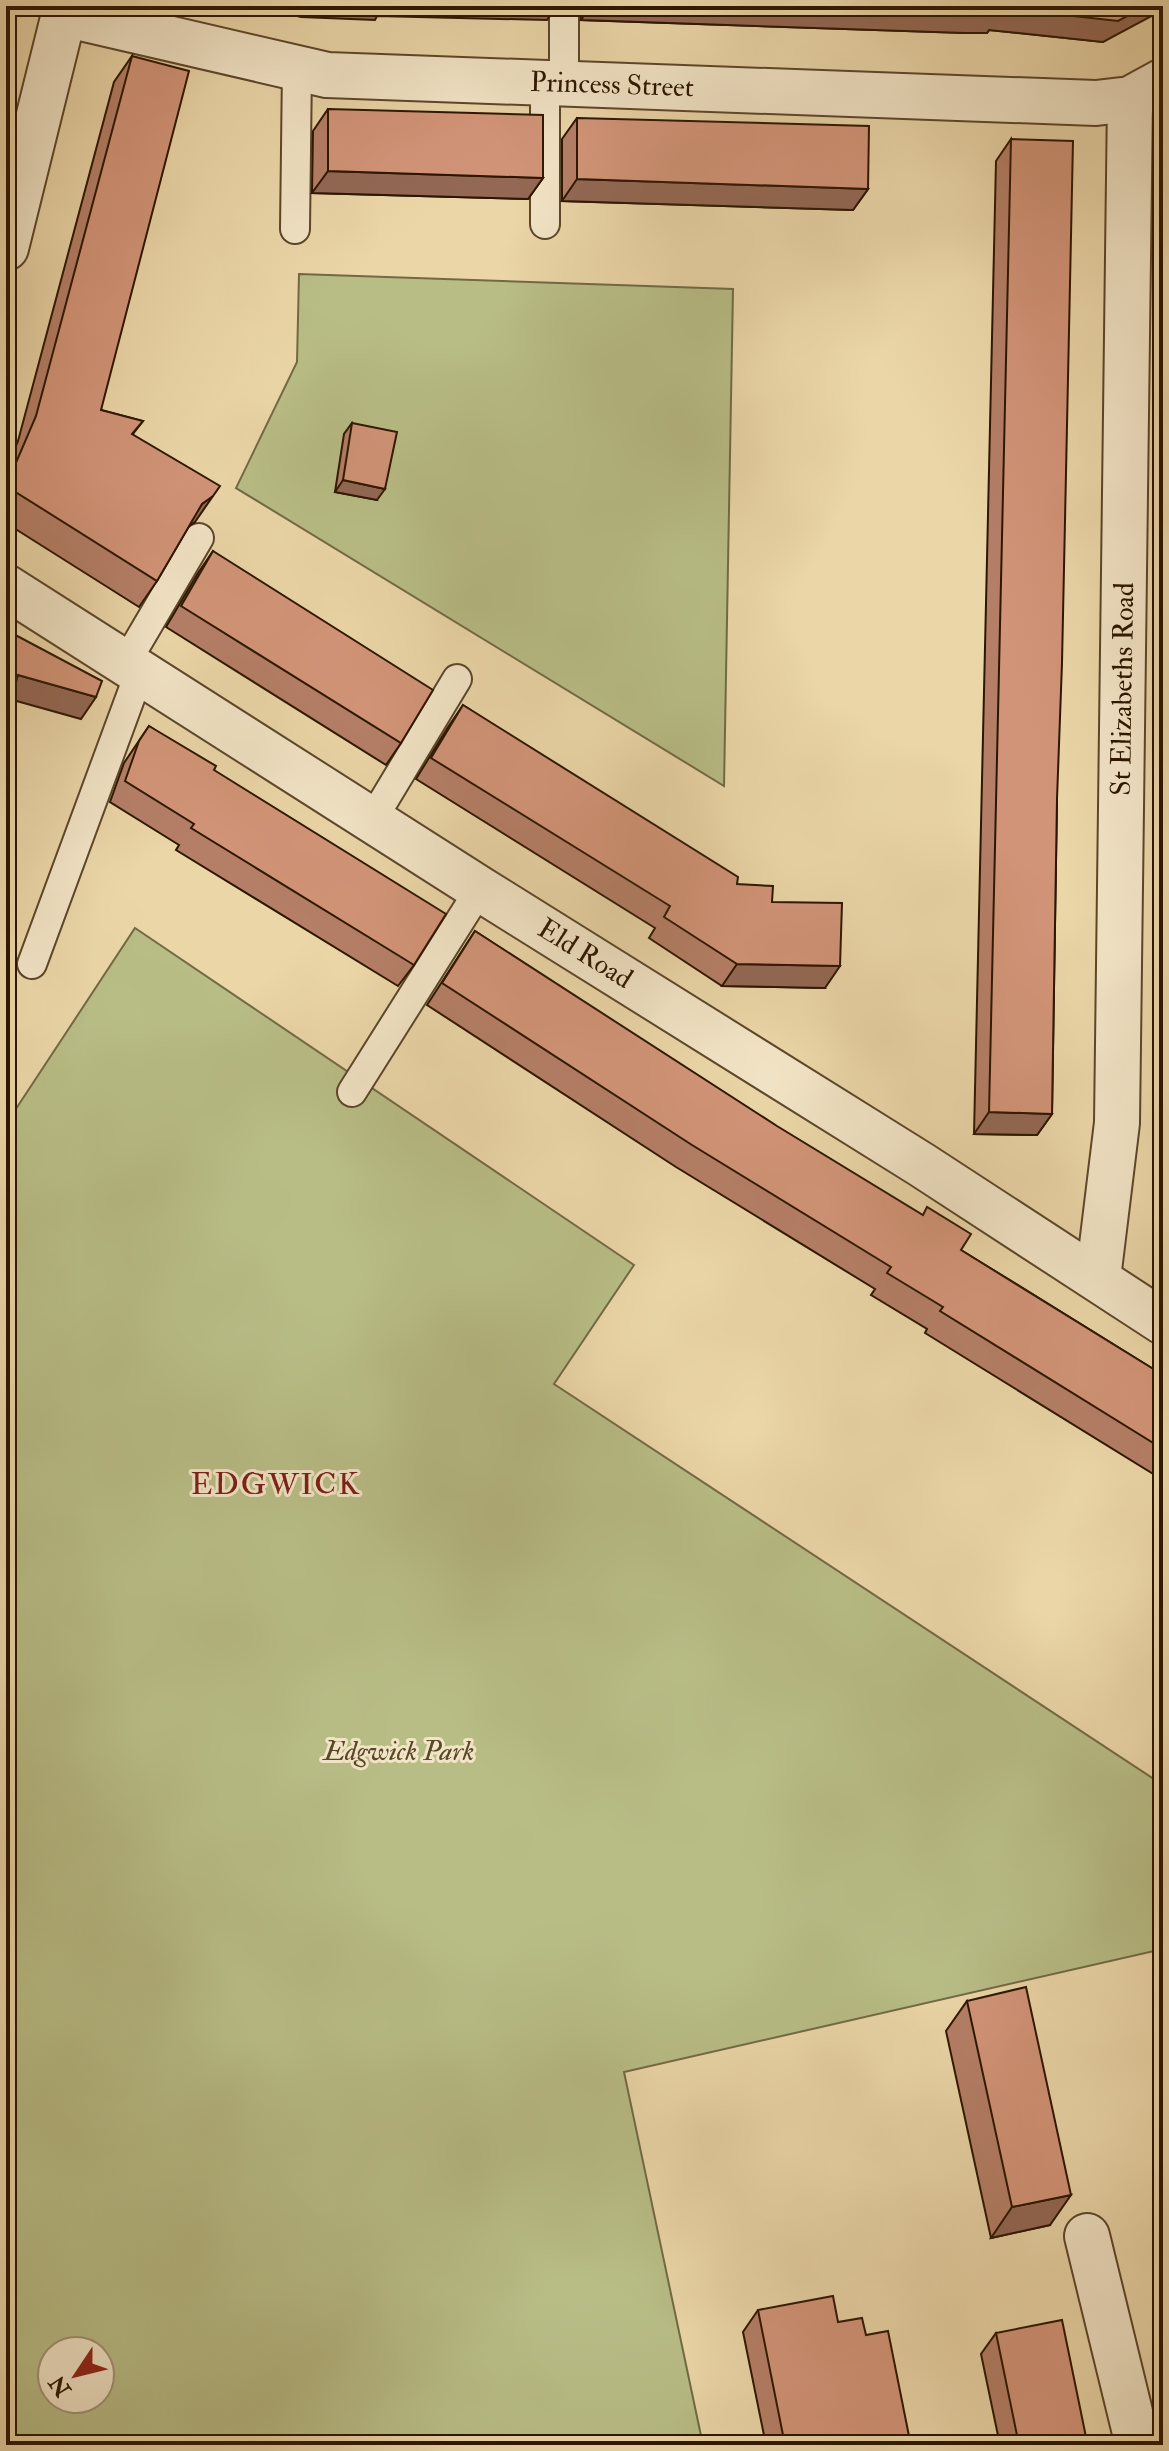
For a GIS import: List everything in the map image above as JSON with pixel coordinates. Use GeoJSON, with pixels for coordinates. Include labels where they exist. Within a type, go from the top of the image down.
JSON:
{"type":"FeatureCollection","features":[{"type":"Feature","properties":{"kind":"street","name":"Princess Street"},"geometry":{"type":"LineString","coordinates":[[65,10],[327,75],[1096,103],[1147,90]]}},
{"type":"Feature","properties":{"kind":"street"},"geometry":{"type":"LineString","coordinates":[[6,248],[65,10]]}},
{"type":"Feature","properties":{"kind":"street","name":"St Elizabeths Road"},"geometry":{"type":"LineString","coordinates":[[1098,1278],[1117,1123],[1147,90]]}},
{"type":"Feature","properties":{"kind":"street","name":"Eld Road"},"geometry":{"type":"LineString","coordinates":[[6,587],[480,889],[922,1165],[1163,1322]]}},
{"type":"Feature","properties":{"kind":"street"},"geometry":{"type":"LineString","coordinates":[[1087,2236],[1138,2445]]}},
{"type":"Feature","properties":{"kind":"lane"},"geometry":{"type":"LineString","coordinates":[[545,224],[564,6]]}},
{"type":"Feature","properties":{"kind":"lane"},"geometry":{"type":"LineString","coordinates":[[295,229],[297,68]]}},
{"type":"Feature","properties":{"kind":"lane"},"geometry":{"type":"LineString","coordinates":[[32,964],[132,669],[199,538]]}},
{"type":"Feature","properties":{"kind":"lane"},"geometry":{"type":"LineString","coordinates":[[372,820],[457,679]]}},
{"type":"Feature","properties":{"kind":"lane"},"geometry":{"type":"LineString","coordinates":[[352,1092],[480,889]]}},
{"type":"Feature","properties":{"kind":"green space"},"geometry":{"type":"Polygon","coordinates":[[[299,274],[733,289],[724,786],[236,488],[297,362],[299,274]]]}},
{"type":"Feature","properties":{"kind":"green space","name":"Edgwick Park"},"geometry":{"type":"Polygon","coordinates":[[[135,928],[634,1265],[554,1384],[1163,1785],[1163,1949],[624,2072],[703,2445],[6,2445],[6,1124],[135,928]]]}},
{"type":"Feature","properties":{"kind":"building"},"geometry":{"type":"Polygon","coordinates":[[[820,6],[1146,6],[1118,21],[1002,8],[1002,11],[820,6]]]}},
{"type":"Feature","properties":{"kind":"building"},"geometry":{"type":"Polygon","coordinates":[[[132,56],[189,71],[101,410],[143,421],[132,434],[220,486],[202,504],[157,581],[6,486],[36,416],[132,56]]]}},
{"type":"Feature","properties":{"kind":"building"},"geometry":{"type":"Polygon","coordinates":[[[328,109],[543,115],[543,178],[328,171],[328,109]]]}},
{"type":"Feature","properties":{"kind":"building"},"geometry":{"type":"Polygon","coordinates":[[[577,118],[869,126],[868,189],[577,179],[577,118]]]}},
{"type":"Feature","properties":{"kind":"building"},"geometry":{"type":"Polygon","coordinates":[[[1011,139],[1073,141],[1052,1114],[989,1112],[1011,139]]]}},
{"type":"Feature","properties":{"kind":"building"},"geometry":{"type":"Polygon","coordinates":[[[352,423],[397,432],[385,489],[343,480],[352,423]]]}},
{"type":"Feature","properties":{"kind":"building"},"geometry":{"type":"Polygon","coordinates":[[[213,551],[433,690],[401,743],[181,606],[213,551]]]}},
{"type":"Feature","properties":{"kind":"building"},"geometry":{"type":"Polygon","coordinates":[[[6,630],[102,681],[96,697],[18,675],[6,717],[6,630]]]}},
{"type":"Feature","properties":{"kind":"building"},"geometry":{"type":"Polygon","coordinates":[[[463,705],[738,877],[737,884],[773,886],[772,902],[842,903],[840,966],[737,964],[664,917],[670,906],[431,758],[463,705]]]}},
{"type":"Feature","properties":{"kind":"building"},"geometry":{"type":"Polygon","coordinates":[[[149,726],[216,766],[214,770],[446,914],[414,965],[191,828],[194,824],[125,781],[139,741],[149,726]]]}},
{"type":"Feature","properties":{"kind":"building"},"geometry":{"type":"Polygon","coordinates":[[[475,931],[777,1126],[923,1215],[927,1207],[971,1234],[961,1250],[1163,1375],[1163,1449],[940,1311],[943,1307],[887,1273],[891,1267],[692,1145],[442,983],[475,931]]]}},
{"type":"Feature","properties":{"kind":"building"},"geometry":{"type":"Polygon","coordinates":[[[1026,1987],[1071,2195],[1012,2207],[967,2001],[1026,1987]]]}},
{"type":"Feature","properties":{"kind":"building"},"geometry":{"type":"Polygon","coordinates":[[[833,2296],[838,2322],[862,2318],[866,2335],[888,2331],[910,2441],[932,2437],[933,2445],[785,2445],[758,2310],[833,2296]]]}},
{"type":"Feature","properties":{"kind":"building"},"geometry":{"type":"Polygon","coordinates":[[[1062,2320],[1086,2437],[1076,2439],[1077,2445],[1019,2445],[996,2333],[1062,2320]]]}},
{"type":"Feature","properties":{"kind":"district","name":"EDGWICK"},"geometry":{"type":"Point","coordinates":[276,1484]}}]}
